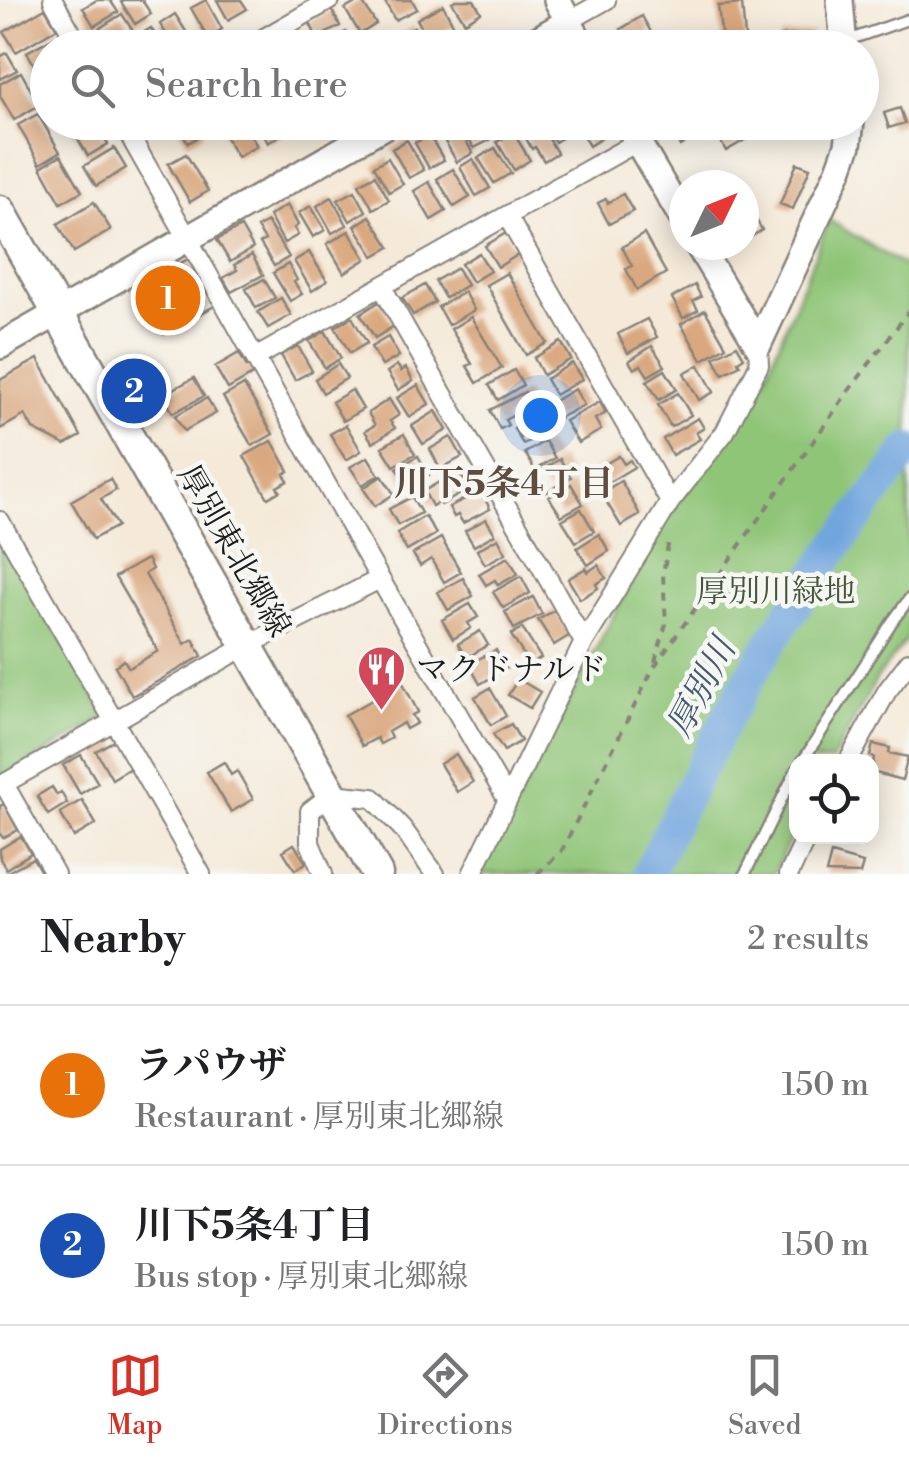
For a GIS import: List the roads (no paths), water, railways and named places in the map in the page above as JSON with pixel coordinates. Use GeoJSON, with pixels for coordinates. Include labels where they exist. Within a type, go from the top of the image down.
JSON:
{"type":"FeatureCollection","features":[{"type":"Feature","properties":{"kind":"main road","name":"厚別東北郷線"},"geometry":{"type":"LineString","coordinates":[[0,212],[377,874]]}},
{"type":"Feature","properties":{"kind":"street"},"geometry":{"type":"LineString","coordinates":[[278,30],[330,0]]}},
{"type":"Feature","properties":{"kind":"street"},"geometry":{"type":"LineString","coordinates":[[542,30],[563,11],[606,0]]}},
{"type":"Feature","properties":{"kind":"street"},"geometry":{"type":"LineString","coordinates":[[840,0],[843,30]]}},
{"type":"Feature","properties":{"kind":"street"},"geometry":{"type":"LineString","coordinates":[[62,3],[73,30]]}},
{"type":"Feature","properties":{"kind":"street"},"geometry":{"type":"LineString","coordinates":[[132,140],[506,799]]}},
{"type":"Feature","properties":{"kind":"street"},"geometry":{"type":"LineString","coordinates":[[0,346],[360,140]]}},
{"type":"Feature","properties":{"kind":"street"},"geometry":{"type":"LineString","coordinates":[[255,358],[507,216],[619,140]]}},
{"type":"Feature","properties":{"kind":"street"},"geometry":{"type":"LineString","coordinates":[[636,140],[669,196]]}},
{"type":"Feature","properties":{"kind":"street"},"geometry":{"type":"LineString","coordinates":[[472,874],[584,642],[668,506],[725,432],[758,365],[758,345],[849,140]]}},
{"type":"Feature","properties":{"kind":"street"},"geometry":{"type":"LineString","coordinates":[[507,216],[668,506]]}},
{"type":"Feature","properties":{"kind":"street"},"geometry":{"type":"LineString","coordinates":[[707,260],[758,345]]}},
{"type":"Feature","properties":{"kind":"street"},"geometry":{"type":"LineString","coordinates":[[382,287],[584,642]]}},
{"type":"Feature","properties":{"kind":"street"},"geometry":{"type":"LineString","coordinates":[[0,520],[202,874]]}},
{"type":"Feature","properties":{"kind":"street"},"geometry":{"type":"LineString","coordinates":[[54,874],[2,785],[248,646],[380,579]]}},
{"type":"Feature","properties":{"kind":"street"},"geometry":{"type":"LineString","coordinates":[[852,754],[887,692],[909,662]]}},
{"type":"Feature","properties":{"kind":"street"},"geometry":{"type":"LineString","coordinates":[[323,874],[310,843],[310,811],[332,794],[373,798],[402,828],[435,874]]}},
{"type":"Feature","properties":{"kind":"street"},"geometry":{"type":"LineString","coordinates":[[789,874],[803,844]]}},
{"type":"Feature","properties":{"kind":"lane"},"geometry":{"type":"LineString","coordinates":[[879,32],[909,20]]}},
{"type":"Feature","properties":{"kind":"lane"},"geometry":{"type":"LineString","coordinates":[[807,754],[909,599]]}},
{"type":"Feature","properties":{"kind":"lane"},"geometry":{"type":"LineString","coordinates":[[745,874],[789,784]]}},
{"type":"Feature","properties":{"kind":"waterway","name":"厚別川"},"geometry":{"type":"LineString","coordinates":[[648,874],[761,659],[810,583],[909,449]]}},
{"type":"Feature","properties":{"kind":"place","name":"ラパウザ"},"geometry":{"type":"Point","coordinates":[168,298]}},
{"type":"Feature","properties":{"kind":"place","name":"川下5条4丁目"},"geometry":{"type":"Point","coordinates":[134,391]}},
{"type":"Feature","properties":{"kind":"place","name":"マクドナルド"},"geometry":{"type":"Point","coordinates":[381,712]}},
{"type":"Feature","properties":{"kind":"district","name":"川下5条4丁目"},"geometry":{"type":"Point","coordinates":[504,484]}},
{"type":"Feature","properties":{"kind":"park label","name":"厚別川緑地"},"geometry":{"type":"Point","coordinates":[776,592]}}]}
